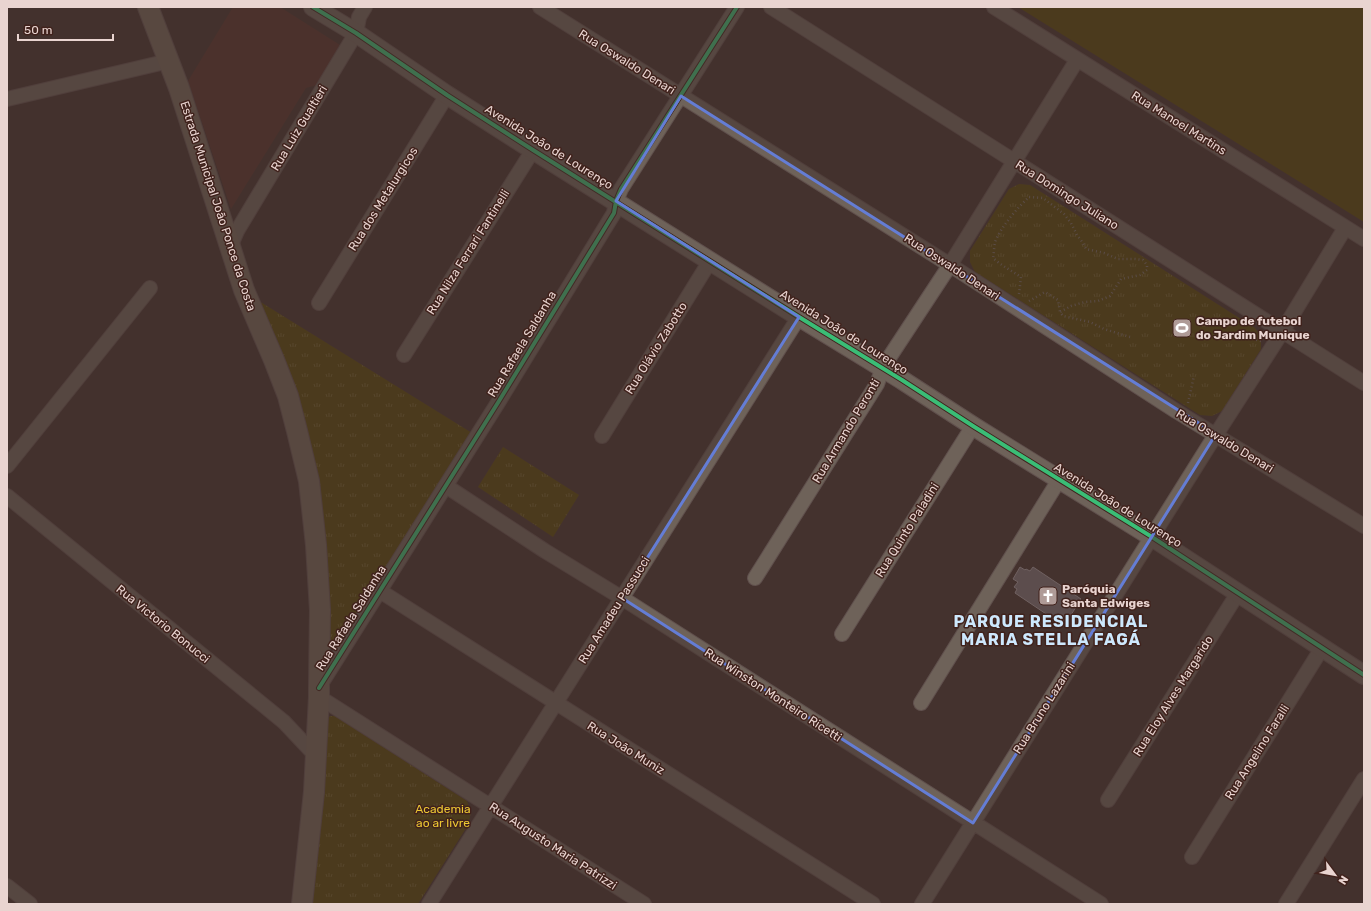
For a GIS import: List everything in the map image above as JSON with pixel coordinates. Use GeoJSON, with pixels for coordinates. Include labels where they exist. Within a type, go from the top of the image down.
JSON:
{"type":"FeatureCollection","features":[{"type":"Feature","properties":{"kind":"main road","name":"Estrada Municipal João Ponce da Costa"},"geometry":{"type":"LineString","coordinates":[[148,7],[169,60],[244,290],[288,396],[309,481],[316,545],[320,610],[319,693],[314,792],[302,904]]}},
{"type":"Feature","properties":{"kind":"street","name":"Avenida João de Lourenço"},"geometry":{"type":"LineString","coordinates":[[313,7],[356,33],[447,95],[533,150],[1152,537],[1364,675]]}},
{"type":"Feature","properties":{"kind":"street","name":"Rua Luiz Gualtieri"},"geometry":{"type":"LineString","coordinates":[[230,247],[237,231],[356,33],[359,17],[365,7]]}},
{"type":"Feature","properties":{"kind":"street","name":"Rua Oswaldo Denari"},"geometry":{"type":"LineString","coordinates":[[540,7],[950,265],[1096,360],[1364,526]]}},
{"type":"Feature","properties":{"kind":"street","name":"Rua Rafaela Saldanha"},"geometry":{"type":"LineString","coordinates":[[319,693],[380,591],[614,214],[616,201],[622,189],[737,7]]}},
{"type":"Feature","properties":{"kind":"street","name":"Rua Domingo Juliano"},"geometry":{"type":"LineString","coordinates":[[771,7],[1364,383]]}},
{"type":"Feature","properties":{"kind":"street","name":"Rua Manoel Martins"},"geometry":{"type":"LineString","coordinates":[[994,7],[1364,240]]}},
{"type":"Feature","properties":{"kind":"street"},"geometry":{"type":"LineString","coordinates":[[7,99],[169,60]]}},
{"type":"Feature","properties":{"kind":"street","name":"Rua Armando Peronti"},"geometry":{"type":"LineString","coordinates":[[755,578],[877,384],[882,367],[950,265],[1077,60]]}},
{"type":"Feature","properties":{"kind":"street","name":"Rua dos Metalurgicos"},"geometry":{"type":"LineString","coordinates":[[319,303],[447,95]]}},
{"type":"Feature","properties":{"kind":"street","name":"Rua Nilza Ferrari Fantinelli"},"geometry":{"type":"LineString","coordinates":[[404,355],[533,150]]}},
{"type":"Feature","properties":{"kind":"street","name":"Rua Bruno Lazarini"},"geometry":{"type":"LineString","coordinates":[[922,904],[1346,228]]}},
{"type":"Feature","properties":{"kind":"street","name":"Rua Olávio Zabotto"},"geometry":{"type":"LineString","coordinates":[[602,436],[710,260]]}},
{"type":"Feature","properties":{"kind":"street"},"geometry":{"type":"LineString","coordinates":[[7,466],[150,288]]}},
{"type":"Feature","properties":{"kind":"street","name":"Rua Amadeu Passucci"},"geometry":{"type":"LineString","coordinates":[[430,904],[799,317]]}},
{"type":"Feature","properties":{"kind":"street","name":"Rua Quinto Paladini"},"geometry":{"type":"LineString","coordinates":[[842,634],[973,426]]}},
{"type":"Feature","properties":{"kind":"street"},"geometry":{"type":"LineString","coordinates":[[921,703],[1059,480]]}},
{"type":"Feature","properties":{"kind":"street","name":"Rua Winston Monteiro Ricetti"},"geometry":{"type":"LineString","coordinates":[[446,486],[545,551],[622,598],[1101,904]]}},
{"type":"Feature","properties":{"kind":"street","name":"Rua Victorio Bonucci"},"geometry":{"type":"LineString","coordinates":[[7,496],[284,722],[316,756]]}},
{"type":"Feature","properties":{"kind":"street","name":"Rua João Muniz"},"geometry":{"type":"LineString","coordinates":[[380,591],[873,904]]}},
{"type":"Feature","properties":{"kind":"street","name":"Rua Eloy Alves Margarido"},"geometry":{"type":"LineString","coordinates":[[1108,800],[1238,593]]}},
{"type":"Feature","properties":{"kind":"street","name":"Rua Angelino Faralli"},"geometry":{"type":"LineString","coordinates":[[1192,857],[1322,648]]}},
{"type":"Feature","properties":{"kind":"street","name":"Rua Augusto Maria Patrizzi"},"geometry":{"type":"LineString","coordinates":[[319,693],[644,904]]}},
{"type":"Feature","properties":{"kind":"street"},"geometry":{"type":"LineString","coordinates":[[1286,904],[1364,779]]}},
{"type":"Feature","properties":{"kind":"street"},"geometry":{"type":"LineString","coordinates":[[7,886],[30,904]]}},
{"type":"Feature","properties":{"kind":"path"},"geometry":{"type":"LineString","coordinates":[[1018,300],[1022,278],[1002,266],[993,258],[995,243],[1011,217],[1029,197],[1043,198],[1064,214],[1086,249],[1104,253],[1118,259],[1143,260],[1147,265],[1147,270],[1140,275],[1121,279],[1110,296],[1098,301],[1085,302],[1071,306],[1060,312]]}},
{"type":"Feature","properties":{"kind":"path"},"geometry":{"type":"LineString","coordinates":[[1025,304],[1045,292],[1058,300],[1060,312],[1063,316],[1090,322],[1104,329],[1130,337]]}},
{"type":"Feature","properties":{"kind":"path"},"geometry":{"type":"LineString","coordinates":[[1221,338],[1239,335],[1261,341]]}},
{"type":"Feature","properties":{"kind":"path"},"geometry":{"type":"LineString","coordinates":[[1187,407],[1194,376]]}},
{"type":"Feature","properties":{"kind":"highlighted area"},"geometry":{"type":"Polygon","coordinates":[[[681,96],[1216,434],[973,823],[622,598],[799,317],[616,201],[681,96]]]}},
{"type":"Feature","properties":{"kind":"shaded area"},"geometry":{"type":"Polygon","coordinates":[[[233,7],[280,7],[340,45],[317,85],[306,88],[231,209],[188,81],[233,7]]]}},
{"type":"Feature","properties":{"kind":"green space"},"geometry":{"type":"Polygon","coordinates":[[[1018,7],[1364,7],[1364,222],[1018,7]]]}},
{"type":"Feature","properties":{"kind":"green space"},"geometry":{"type":"Polygon","coordinates":[[[1019,184],[1030,185],[1255,328],[1261,337],[1261,349],[1222,411],[1212,416],[1200,415],[975,272],[970,262],[970,251],[1009,189],[1019,184]]]}},
{"type":"Feature","properties":{"kind":"green space"},"geometry":{"type":"Polygon","coordinates":[[[249,295],[472,433],[338,645],[334,646],[328,644],[319,529],[249,295]]]}},
{"type":"Feature","properties":{"kind":"green space"},"geometry":{"type":"Polygon","coordinates":[[[503,447],[579,495],[553,537],[478,487],[503,447]]]}},
{"type":"Feature","properties":{"kind":"green space","name":"Academia ao ar livre"},"geometry":{"type":"Polygon","coordinates":[[[330,716],[335,716],[467,801],[471,812],[468,825],[418,904],[309,904],[326,721],[330,716]]]}},
{"type":"Feature","properties":{"kind":"building","name":"Paróquia Santa Edwiges"},"geometry":{"type":"Polygon","coordinates":[[[1020,567],[1030,571],[1033,567],[1081,599],[1064,626],[1015,593],[1017,589],[1014,587],[1018,582],[1013,579],[1020,567]]]}},
{"type":"Feature","properties":{"kind":"cycle path"},"geometry":{"type":"LineString","coordinates":[[313,7],[356,33],[447,95],[533,150],[1152,537],[1364,675]]}},
{"type":"Feature","properties":{"kind":"cycle path"},"geometry":{"type":"LineString","coordinates":[[319,688],[499,401],[614,213],[616,201],[621,189],[737,7]]}},
{"type":"Feature","properties":{"kind":"place","name":"Campo de futebol do Jardim Munique"},"geometry":{"type":"Point","coordinates":[1182,328]}},
{"type":"Feature","properties":{"kind":"place","name":"Paróquia Santa Edwiges"},"geometry":{"type":"Point","coordinates":[1048,596]}},
{"type":"Feature","properties":{"kind":"district","name":"PARQUE RESIDENCIAL MARIA STELLA FAGÁ"},"geometry":{"type":"Point","coordinates":[1051,630]}}]}
